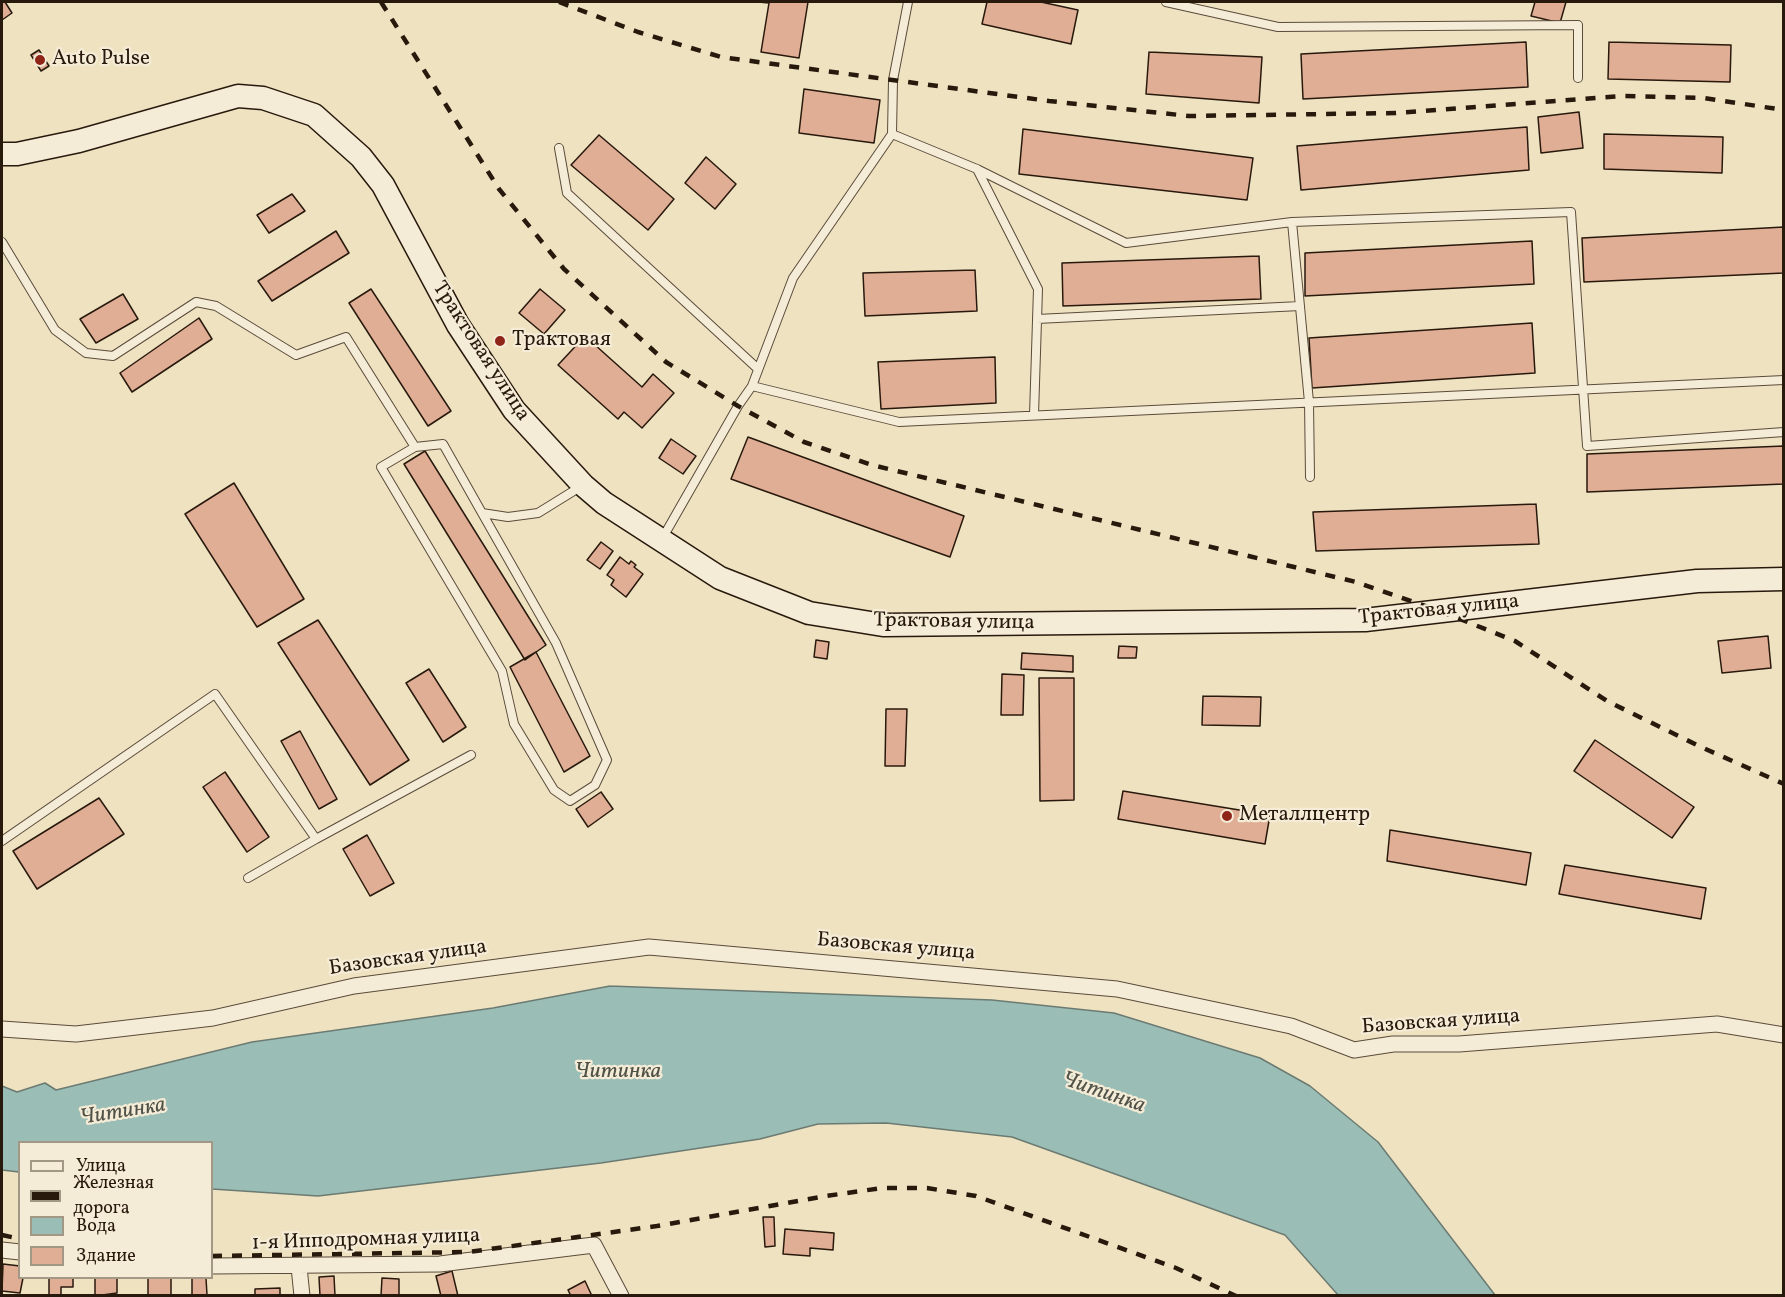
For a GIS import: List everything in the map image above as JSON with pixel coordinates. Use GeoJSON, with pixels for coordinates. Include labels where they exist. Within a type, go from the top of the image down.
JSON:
{"type":"FeatureCollection","features":[{"type":"Feature","properties":{"kind":"main road","name":"Трактовая улица"},"geometry":{"type":"LineString","coordinates":[[2,154],[17,154],[79,141],[238,96],[263,98],[314,115],[361,157],[383,185],[458,325],[514,410],[583,485],[604,503],[720,578],[809,613],[883,625],[1365,620],[1697,581],[1784,579]]}},
{"type":"Feature","properties":{"kind":"street","name":"Базовская улица"},"geometry":{"type":"LineString","coordinates":[[2,1029],[76,1034],[213,1018],[354,986],[649,947],[1117,989],[1291,1026],[1354,1050],[1393,1044],[1459,1044],[1717,1024],[1784,1035]]}},
{"type":"Feature","properties":{"kind":"street","name":"1-я Ипподромная улица"},"geometry":{"type":"LineString","coordinates":[[213,1266],[440,1264],[594,1245],[621,1296]]}},
{"type":"Feature","properties":{"kind":"street"},"geometry":{"type":"LineString","coordinates":[[2,1250],[18,1252]]}},
{"type":"Feature","properties":{"kind":"street"},"geometry":{"type":"LineString","coordinates":[[299,1267],[302,1296]]}},
{"type":"Feature","properties":{"kind":"lane"},"geometry":{"type":"LineString","coordinates":[[661,540],[752,386],[793,278],[892,134],[893,80],[908,2]]}},
{"type":"Feature","properties":{"kind":"lane"},"geometry":{"type":"LineString","coordinates":[[1166,2],[1278,27],[1578,25],[1578,78]]}},
{"type":"Feature","properties":{"kind":"lane"},"geometry":{"type":"LineString","coordinates":[[892,134],[976,169],[1126,243],[1292,222],[1571,212],[1585,389],[1587,446],[1784,432]]}},
{"type":"Feature","properties":{"kind":"lane"},"geometry":{"type":"LineString","coordinates":[[559,148],[567,193],[759,369]]}},
{"type":"Feature","properties":{"kind":"lane"},"geometry":{"type":"LineString","coordinates":[[976,169],[1038,289],[1034,416]]}},
{"type":"Feature","properties":{"kind":"lane"},"geometry":{"type":"LineString","coordinates":[[1292,222],[1309,402],[1310,477]]}},
{"type":"Feature","properties":{"kind":"lane"},"geometry":{"type":"LineString","coordinates":[[2,242],[55,330],[86,353],[113,356],[196,302],[216,306],[296,355],[346,337],[415,447]]}},
{"type":"Feature","properties":{"kind":"lane"},"geometry":{"type":"LineString","coordinates":[[1037,319],[1300,306]]}},
{"type":"Feature","properties":{"kind":"lane"},"geometry":{"type":"LineString","coordinates":[[752,386],[899,422],[1784,380]]}},
{"type":"Feature","properties":{"kind":"lane"},"geometry":{"type":"LineString","coordinates":[[443,444],[556,643],[607,760],[595,785],[570,801],[554,790],[514,724],[502,671],[381,467],[415,447],[443,444]]}},
{"type":"Feature","properties":{"kind":"lane"},"geometry":{"type":"LineString","coordinates":[[482,513],[508,517],[537,513],[583,485]]}},
{"type":"Feature","properties":{"kind":"lane"},"geometry":{"type":"LineString","coordinates":[[2,842],[215,694],[316,839]]}},
{"type":"Feature","properties":{"kind":"lane"},"geometry":{"type":"LineString","coordinates":[[248,878],[471,755]]}},
{"type":"Feature","properties":{"kind":"water","name":"Читинка"},"geometry":{"type":"Polygon","coordinates":[[[610,986],[992,1000],[1114,1013],[1260,1058],[1310,1086],[1378,1142],[1495,1295],[1338,1295],[1285,1235],[1012,1137],[886,1123],[818,1124],[760,1139],[601,1163],[318,1196],[213,1189],[213,1141],[18,1141],[18,1172],[2,1170],[2,1086],[17,1092],[45,1083],[56,1090],[252,1042],[493,1008],[610,986]]]}},
{"type":"Feature","properties":{"kind":"building"},"geometry":{"type":"Polygon","coordinates":[[[2,2],[5,2],[12,13],[2,20],[2,2]]]}},
{"type":"Feature","properties":{"kind":"building"},"geometry":{"type":"Polygon","coordinates":[[[758,2],[808,2],[799,58],[761,52],[769,3],[758,2]]]}},
{"type":"Feature","properties":{"kind":"building"},"geometry":{"type":"Polygon","coordinates":[[[987,2],[1041,2],[1078,10],[1071,44],[982,24],[987,2]]]}},
{"type":"Feature","properties":{"kind":"building"},"geometry":{"type":"Polygon","coordinates":[[[1535,2],[1566,2],[1560,23],[1531,16],[1535,2]]]}},
{"type":"Feature","properties":{"kind":"building"},"geometry":{"type":"Polygon","coordinates":[[[1526,42],[1528,87],[1303,99],[1301,54],[1526,42]]]}},
{"type":"Feature","properties":{"kind":"building"},"geometry":{"type":"Polygon","coordinates":[[[1609,42],[1731,45],[1730,82],[1608,79],[1609,42]]]}},
{"type":"Feature","properties":{"kind":"building","name":"Auto Pulse"},"geometry":{"type":"Polygon","coordinates":[[[39,50],[49,66],[41,71],[31,55],[39,50]]]}},
{"type":"Feature","properties":{"kind":"building"},"geometry":{"type":"Polygon","coordinates":[[[1149,52],[1262,57],[1259,103],[1146,94],[1149,52]]]}},
{"type":"Feature","properties":{"kind":"building"},"geometry":{"type":"Polygon","coordinates":[[[804,89],[880,100],[874,143],[799,133],[804,89]]]}},
{"type":"Feature","properties":{"kind":"building"},"geometry":{"type":"Polygon","coordinates":[[[1579,112],[1583,148],[1541,153],[1538,117],[1579,112]]]}},
{"type":"Feature","properties":{"kind":"building"},"geometry":{"type":"Polygon","coordinates":[[[1527,127],[1529,170],[1301,190],[1297,146],[1527,127]]]}},
{"type":"Feature","properties":{"kind":"building"},"geometry":{"type":"Polygon","coordinates":[[[1023,129],[1253,158],[1247,200],[1019,174],[1023,129]]]}},
{"type":"Feature","properties":{"kind":"building"},"geometry":{"type":"Polygon","coordinates":[[[1604,134],[1723,137],[1722,173],[1604,169],[1604,134]]]}},
{"type":"Feature","properties":{"kind":"building"},"geometry":{"type":"Polygon","coordinates":[[[599,135],[674,199],[648,230],[571,165],[599,135]]]}},
{"type":"Feature","properties":{"kind":"building"},"geometry":{"type":"Polygon","coordinates":[[[706,157],[736,184],[715,209],[685,183],[706,157]]]}},
{"type":"Feature","properties":{"kind":"building"},"geometry":{"type":"Polygon","coordinates":[[[292,194],[305,211],[269,233],[257,215],[292,194]]]}},
{"type":"Feature","properties":{"kind":"building"},"geometry":{"type":"Polygon","coordinates":[[[1784,227],[1784,273],[1584,282],[1582,238],[1784,227]]]}},
{"type":"Feature","properties":{"kind":"building"},"geometry":{"type":"Polygon","coordinates":[[[336,231],[349,253],[272,301],[258,281],[336,231]]]}},
{"type":"Feature","properties":{"kind":"building"},"geometry":{"type":"Polygon","coordinates":[[[1532,241],[1534,284],[1305,296],[1305,253],[1532,241]]]}},
{"type":"Feature","properties":{"kind":"building"},"geometry":{"type":"Polygon","coordinates":[[[1259,256],[1261,299],[1063,306],[1062,263],[1259,256]]]}},
{"type":"Feature","properties":{"kind":"building"},"geometry":{"type":"Polygon","coordinates":[[[975,270],[977,311],[865,316],[863,273],[975,270]]]}},
{"type":"Feature","properties":{"kind":"building"},"geometry":{"type":"Polygon","coordinates":[[[371,289],[451,411],[428,426],[349,303],[371,289]]]}},
{"type":"Feature","properties":{"kind":"building"},"geometry":{"type":"Polygon","coordinates":[[[540,289],[565,310],[544,334],[519,313],[540,289]]]}},
{"type":"Feature","properties":{"kind":"building"},"geometry":{"type":"Polygon","coordinates":[[[123,294],[138,319],[96,343],[80,319],[123,294]]]}},
{"type":"Feature","properties":{"kind":"building"},"geometry":{"type":"Polygon","coordinates":[[[199,318],[212,339],[132,392],[120,373],[199,318]]]}},
{"type":"Feature","properties":{"kind":"building"},"geometry":{"type":"Polygon","coordinates":[[[1532,323],[1535,373],[1312,388],[1309,338],[1532,323]]]}},
{"type":"Feature","properties":{"kind":"building"},"geometry":{"type":"Polygon","coordinates":[[[585,336],[642,387],[653,374],[674,393],[642,428],[624,412],[618,419],[558,365],[585,336]]]}},
{"type":"Feature","properties":{"kind":"building"},"geometry":{"type":"Polygon","coordinates":[[[995,357],[996,403],[881,409],[878,362],[995,357]]]}},
{"type":"Feature","properties":{"kind":"building"},"geometry":{"type":"Polygon","coordinates":[[[748,437],[964,516],[950,557],[731,479],[748,437]]]}},
{"type":"Feature","properties":{"kind":"building"},"geometry":{"type":"Polygon","coordinates":[[[671,439],[696,456],[683,474],[659,458],[671,439]]]}},
{"type":"Feature","properties":{"kind":"building"},"geometry":{"type":"Polygon","coordinates":[[[1784,446],[1784,484],[1587,492],[1587,454],[1784,446]]]}},
{"type":"Feature","properties":{"kind":"building"},"geometry":{"type":"Polygon","coordinates":[[[425,451],[546,645],[525,660],[404,464],[425,451]]]}},
{"type":"Feature","properties":{"kind":"building"},"geometry":{"type":"Polygon","coordinates":[[[234,483],[304,599],[257,627],[185,514],[234,483]]]}},
{"type":"Feature","properties":{"kind":"building"},"geometry":{"type":"Polygon","coordinates":[[[1536,504],[1539,544],[1316,551],[1313,512],[1536,504]]]}},
{"type":"Feature","properties":{"kind":"building"},"geometry":{"type":"Polygon","coordinates":[[[601,542],[613,551],[600,569],[587,560],[601,542]]]}},
{"type":"Feature","properties":{"kind":"building"},"geometry":{"type":"Polygon","coordinates":[[[620,557],[629,564],[631,561],[636,565],[634,567],[643,574],[626,597],[611,585],[614,580],[607,575],[620,557]]]}},
{"type":"Feature","properties":{"kind":"building"},"geometry":{"type":"Polygon","coordinates":[[[318,620],[409,760],[370,785],[278,643],[318,620]]]}},
{"type":"Feature","properties":{"kind":"building"},"geometry":{"type":"Polygon","coordinates":[[[1768,636],[1771,668],[1722,673],[1718,641],[1768,636]]]}},
{"type":"Feature","properties":{"kind":"building"},"geometry":{"type":"Polygon","coordinates":[[[816,640],[829,642],[827,659],[814,657],[816,640]]]}},
{"type":"Feature","properties":{"kind":"building"},"geometry":{"type":"Polygon","coordinates":[[[1119,646],[1137,647],[1136,658],[1118,658],[1119,646]]]}},
{"type":"Feature","properties":{"kind":"building"},"geometry":{"type":"Polygon","coordinates":[[[536,652],[590,756],[564,772],[510,667],[536,652]]]}},
{"type":"Feature","properties":{"kind":"building"},"geometry":{"type":"Polygon","coordinates":[[[1022,653],[1073,656],[1073,672],[1021,669],[1022,653]]]}},
{"type":"Feature","properties":{"kind":"building"},"geometry":{"type":"Polygon","coordinates":[[[429,669],[466,727],[443,742],[406,683],[429,669]]]}},
{"type":"Feature","properties":{"kind":"building"},"geometry":{"type":"Polygon","coordinates":[[[1002,674],[1024,675],[1023,715],[1001,715],[1002,674]]]}},
{"type":"Feature","properties":{"kind":"building"},"geometry":{"type":"Polygon","coordinates":[[[1039,678],[1074,678],[1074,800],[1040,801],[1039,678]]]}},
{"type":"Feature","properties":{"kind":"building"},"geometry":{"type":"Polygon","coordinates":[[[1203,696],[1261,697],[1260,726],[1202,725],[1203,696]]]}},
{"type":"Feature","properties":{"kind":"building"},"geometry":{"type":"Polygon","coordinates":[[[886,709],[907,709],[905,766],[885,766],[886,709]]]}},
{"type":"Feature","properties":{"kind":"building"},"geometry":{"type":"Polygon","coordinates":[[[300,731],[337,799],[319,809],[281,741],[300,731]]]}},
{"type":"Feature","properties":{"kind":"building"},"geometry":{"type":"Polygon","coordinates":[[[1595,740],[1694,807],[1672,838],[1574,771],[1595,740]]]}},
{"type":"Feature","properties":{"kind":"building"},"geometry":{"type":"Polygon","coordinates":[[[225,772],[269,837],[247,852],[203,787],[225,772]]]}},
{"type":"Feature","properties":{"kind":"building"},"geometry":{"type":"Polygon","coordinates":[[[1123,791],[1270,815],[1265,844],[1118,819],[1123,791]]]}},
{"type":"Feature","properties":{"kind":"building"},"geometry":{"type":"Polygon","coordinates":[[[601,792],[613,809],[588,827],[576,809],[601,792]]]}},
{"type":"Feature","properties":{"kind":"building"},"geometry":{"type":"Polygon","coordinates":[[[99,798],[124,834],[37,889],[13,851],[99,798]]]}},
{"type":"Feature","properties":{"kind":"building"},"geometry":{"type":"Polygon","coordinates":[[[1390,830],[1531,853],[1526,885],[1387,861],[1390,830]]]}},
{"type":"Feature","properties":{"kind":"building"},"geometry":{"type":"Polygon","coordinates":[[[367,835],[394,883],[370,896],[343,849],[367,835]]]}},
{"type":"Feature","properties":{"kind":"building"},"geometry":{"type":"Polygon","coordinates":[[[1565,865],[1706,888],[1701,919],[1559,894],[1565,865]]]}},
{"type":"Feature","properties":{"kind":"building"},"geometry":{"type":"Polygon","coordinates":[[[763,1217],[774,1217],[775,1246],[765,1247],[763,1217]]]}},
{"type":"Feature","properties":{"kind":"building"},"geometry":{"type":"Polygon","coordinates":[[[785,1229],[834,1233],[833,1250],[810,1248],[810,1256],[783,1254],[785,1229]]]}},
{"type":"Feature","properties":{"kind":"building"},"geometry":{"type":"Polygon","coordinates":[[[3,1264],[18,1266],[18,1279],[23,1279],[20,1293],[2,1291],[3,1264]]]}},
{"type":"Feature","properties":{"kind":"building"},"geometry":{"type":"Polygon","coordinates":[[[452,1271],[458,1296],[441,1296],[436,1276],[452,1271]]]}},
{"type":"Feature","properties":{"kind":"building"},"geometry":{"type":"Polygon","coordinates":[[[334,1276],[335,1296],[320,1296],[319,1277],[334,1276]]]}},
{"type":"Feature","properties":{"kind":"building"},"geometry":{"type":"Polygon","coordinates":[[[382,1278],[399,1279],[399,1296],[381,1296],[382,1278]]]}},
{"type":"Feature","properties":{"kind":"building"},"geometry":{"type":"Polygon","coordinates":[[[49,1279],[73,1279],[73,1287],[61,1287],[61,1296],[49,1296],[49,1279]]]}},
{"type":"Feature","properties":{"kind":"building"},"geometry":{"type":"Polygon","coordinates":[[[95,1279],[117,1279],[117,1293],[95,1296],[95,1279]]]}},
{"type":"Feature","properties":{"kind":"building"},"geometry":{"type":"Polygon","coordinates":[[[148,1279],[171,1279],[171,1296],[148,1296],[148,1279]]]}},
{"type":"Feature","properties":{"kind":"building"},"geometry":{"type":"Polygon","coordinates":[[[192,1279],[206,1279],[207,1295],[192,1295],[192,1279]]]}},
{"type":"Feature","properties":{"kind":"building"},"geometry":{"type":"Polygon","coordinates":[[[585,1281],[592,1296],[571,1296],[568,1290],[585,1281]]]}},
{"type":"Feature","properties":{"kind":"building"},"geometry":{"type":"Polygon","coordinates":[[[280,1288],[280,1296],[255,1296],[255,1289],[280,1288]]]}},
{"type":"Feature","properties":{"kind":"railway"},"geometry":{"type":"LineString","coordinates":[[381,2],[499,189],[564,269],[666,362],[738,406],[804,442],[872,465],[1356,582],[1440,611],[1515,641],[1607,701],[1784,784]]}},
{"type":"Feature","properties":{"kind":"railway"},"geometry":{"type":"LineString","coordinates":[[559,2],[638,32],[721,57],[1049,101],[1189,116],[1396,113],[1623,96],[1704,98],[1784,110]]}},
{"type":"Feature","properties":{"kind":"railway"},"geometry":{"type":"LineString","coordinates":[[213,1256],[469,1252],[657,1226],[882,1188],[927,1188],[976,1196],[1176,1268],[1236,1296]]}},
{"type":"Feature","properties":{"kind":"railway"},"geometry":{"type":"LineString","coordinates":[[2,1235],[18,1239]]}},
{"type":"Feature","properties":{"kind":"place","name":"Auto Pulse"},"geometry":{"type":"Point","coordinates":[40,60]}},
{"type":"Feature","properties":{"kind":"place","name":"Трактовая"},"geometry":{"type":"Point","coordinates":[500,341]}},
{"type":"Feature","properties":{"kind":"place","name":"Металлцентр"},"geometry":{"type":"Point","coordinates":[1227,816]}}]}
